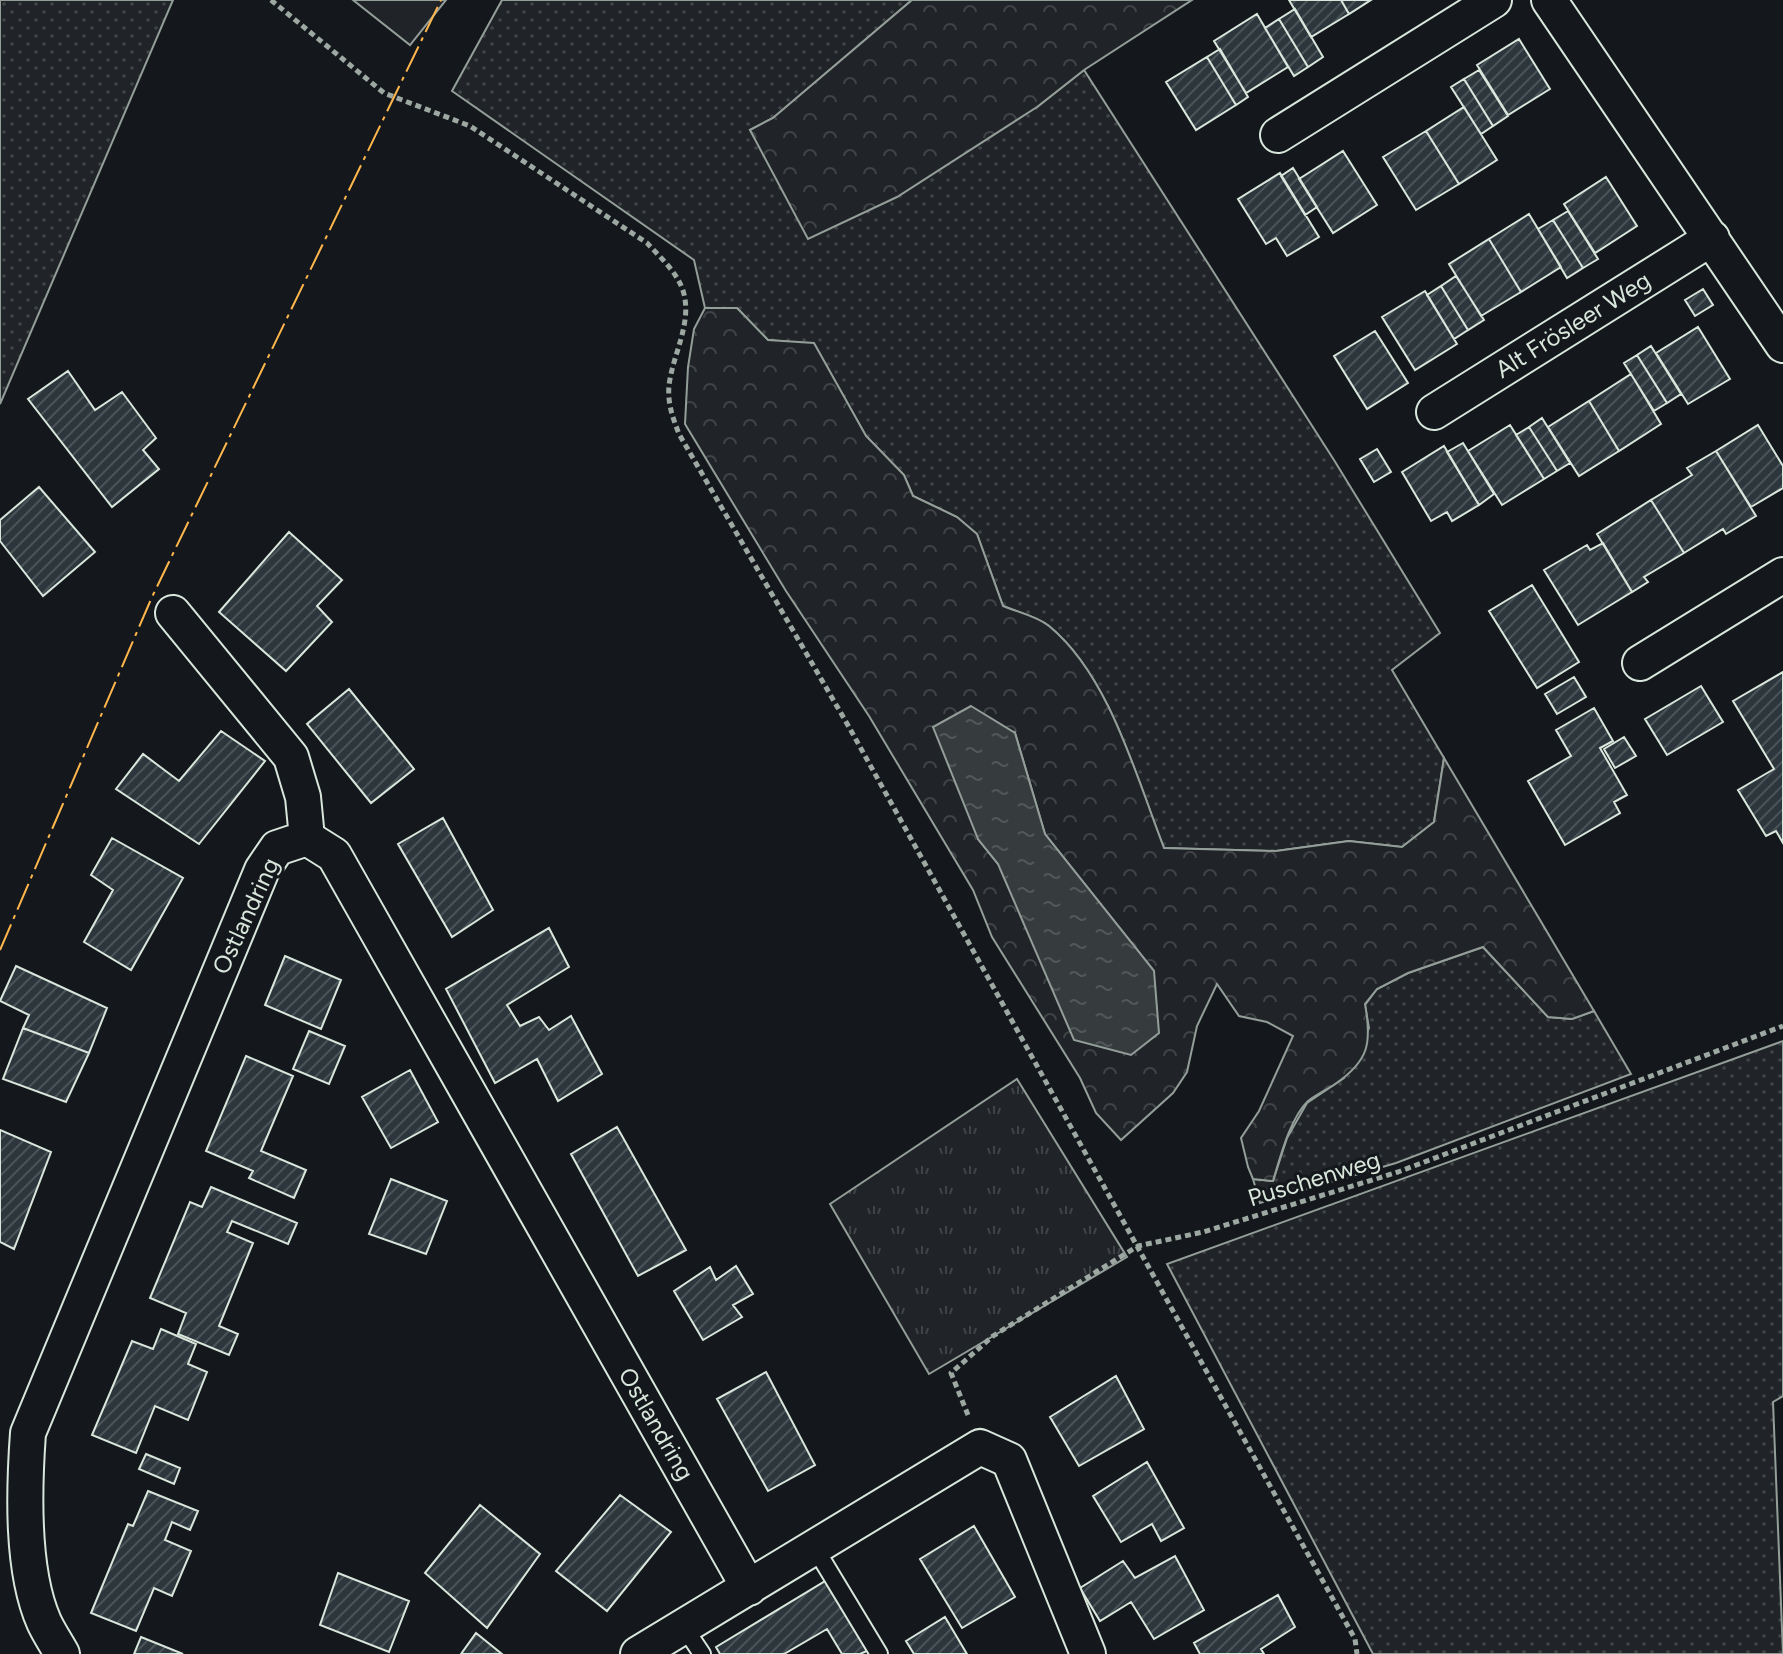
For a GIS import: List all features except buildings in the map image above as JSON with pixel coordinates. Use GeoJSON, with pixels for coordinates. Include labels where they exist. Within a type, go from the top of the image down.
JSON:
{"type":"FeatureCollection","features":[{"type":"Feature","properties":{"kind":"street"},"geometry":{"type":"LineString","coordinates":[[1278,135],[1494,0]]}},
{"type":"Feature","properties":{"kind":"street"},"geometry":{"type":"LineString","coordinates":[[1549,0],[1783,345]]}},
{"type":"Feature","properties":{"kind":"street","name":"Alt Frösleer Weg"},"geometry":{"type":"LineString","coordinates":[[1434,412],[1712,238]]}},
{"type":"Feature","properties":{"kind":"street"},"geometry":{"type":"LineString","coordinates":[[1640,663],[1783,575]]}},
{"type":"Feature","properties":{"kind":"street"},"geometry":{"type":"LineString","coordinates":[[173,613],[291,757],[303,797],[307,838]]}},
{"type":"Feature","properties":{"kind":"street","name":"Ostlandring"},"geometry":{"type":"LineString","coordinates":[[62,1654],[43,1620],[32,1581],[24,1490],[28,1433],[262,870],[277,848],[307,838],[334,855],[749,1588]]}},
{"type":"Feature","properties":{"kind":"street"},"geometry":{"type":"LineString","coordinates":[[638,1654],[693,1640],[749,1588],[980,1447],[1009,1460],[1088,1654]]}},
{"type":"Feature","properties":{"kind":"lane"},"geometry":{"type":"LineString","coordinates":[[815,1548],[879,1654]]}},
{"type":"Feature","properties":{"kind":"path"},"geometry":{"type":"LineString","coordinates":[[271,0],[384,93],[470,126],[647,243],[671,268],[684,294],[685,325],[669,382],[669,406],[679,434],[849,727],[1138,1246],[1355,1639],[1357,1654]]}},
{"type":"Feature","properties":{"kind":"path","name":"Puschenweg"},"geometry":{"type":"LineString","coordinates":[[980,1447],[951,1373],[993,1336],[1138,1246],[1203,1232],[1398,1172],[1783,1026]]}},
{"type":"Feature","properties":{"kind":"green space"},"geometry":{"type":"Polygon","coordinates":[[[0,0],[173,0],[0,404],[0,0]]]}},
{"type":"Feature","properties":{"kind":"green space"},"geometry":{"type":"Polygon","coordinates":[[[353,0],[446,0],[410,45],[353,0]]]}},
{"type":"Feature","properties":{"kind":"green space"},"geometry":{"type":"Polygon","coordinates":[[[502,0],[912,0],[773,118],[750,130],[774,172],[1037,107],[1084,70],[1334,460],[1440,633],[1392,670],[1444,758],[1434,822],[1402,847],[1349,841],[1276,851],[1164,848],[1131,759],[1088,671],[1049,626],[1003,606],[977,534],[957,517],[913,496],[904,475],[866,436],[814,344],[768,340],[737,308],[705,308],[694,260],[452,91],[502,0]]]}},
{"type":"Feature","properties":{"kind":"green space"},"geometry":{"type":"Polygon","coordinates":[[[912,0],[1192,0],[1084,70],[1037,107],[897,197],[808,239],[750,130],[773,118],[912,0]]]}},
{"type":"Feature","properties":{"kind":"green space"},"geometry":{"type":"Polygon","coordinates":[[[705,308],[737,308],[768,340],[814,343],[866,436],[904,475],[913,496],[957,517],[977,534],[1003,606],[1049,626],[1088,671],[1118,728],[1164,848],[1276,851],[1349,841],[1402,847],[1434,822],[1444,758],[1594,1011],[1572,1019],[1548,1017],[1483,947],[1408,973],[1377,989],[1365,1004],[1368,1040],[1361,1059],[1346,1076],[1302,1108],[1286,1139],[1273,1181],[1253,1179],[1241,1138],[1259,1111],[1293,1036],[1267,1022],[1239,1016],[1217,984],[1197,1026],[1187,1072],[1173,1093],[1121,1140],[1096,1113],[1080,1078],[992,937],[973,890],[869,716],[786,591],[685,424],[694,329],[705,308]],[[1015,733],[978,839],[998,864],[1154,971],[1045,834],[1015,733]]]}},
{"type":"Feature","properties":{"kind":"green space"},"geometry":{"type":"Polygon","coordinates":[[[1483,947],[1548,1017],[1572,1019],[1594,1011],[1631,1074],[1396,1163],[1260,1203],[1253,1179],[1273,1181],[1287,1138],[1307,1103],[1344,1078],[1369,1028],[1365,1005],[1377,989],[1408,973],[1483,947]]]}},
{"type":"Feature","properties":{"kind":"green space"},"geometry":{"type":"Polygon","coordinates":[[[1783,1041],[1783,1396],[1773,1402],[1783,1654],[1373,1654],[1167,1264],[1783,1041]]]}},
{"type":"Feature","properties":{"kind":"green space"},"geometry":{"type":"Polygon","coordinates":[[[1017,1079],[1127,1257],[929,1374],[830,1204],[1017,1079]]]}},
{"type":"Feature","properties":{"kind":"water"},"geometry":{"type":"Polygon","coordinates":[[[971,706],[1015,733],[1045,834],[1154,971],[1159,1033],[1131,1055],[1074,1040],[998,864],[978,839],[933,727],[971,706]]]}},
{"type":"Feature","properties":{"kind":"power"},"geometry":{"type":"LineString","coordinates":[[0,950],[152,597],[441,0]]}}]}
